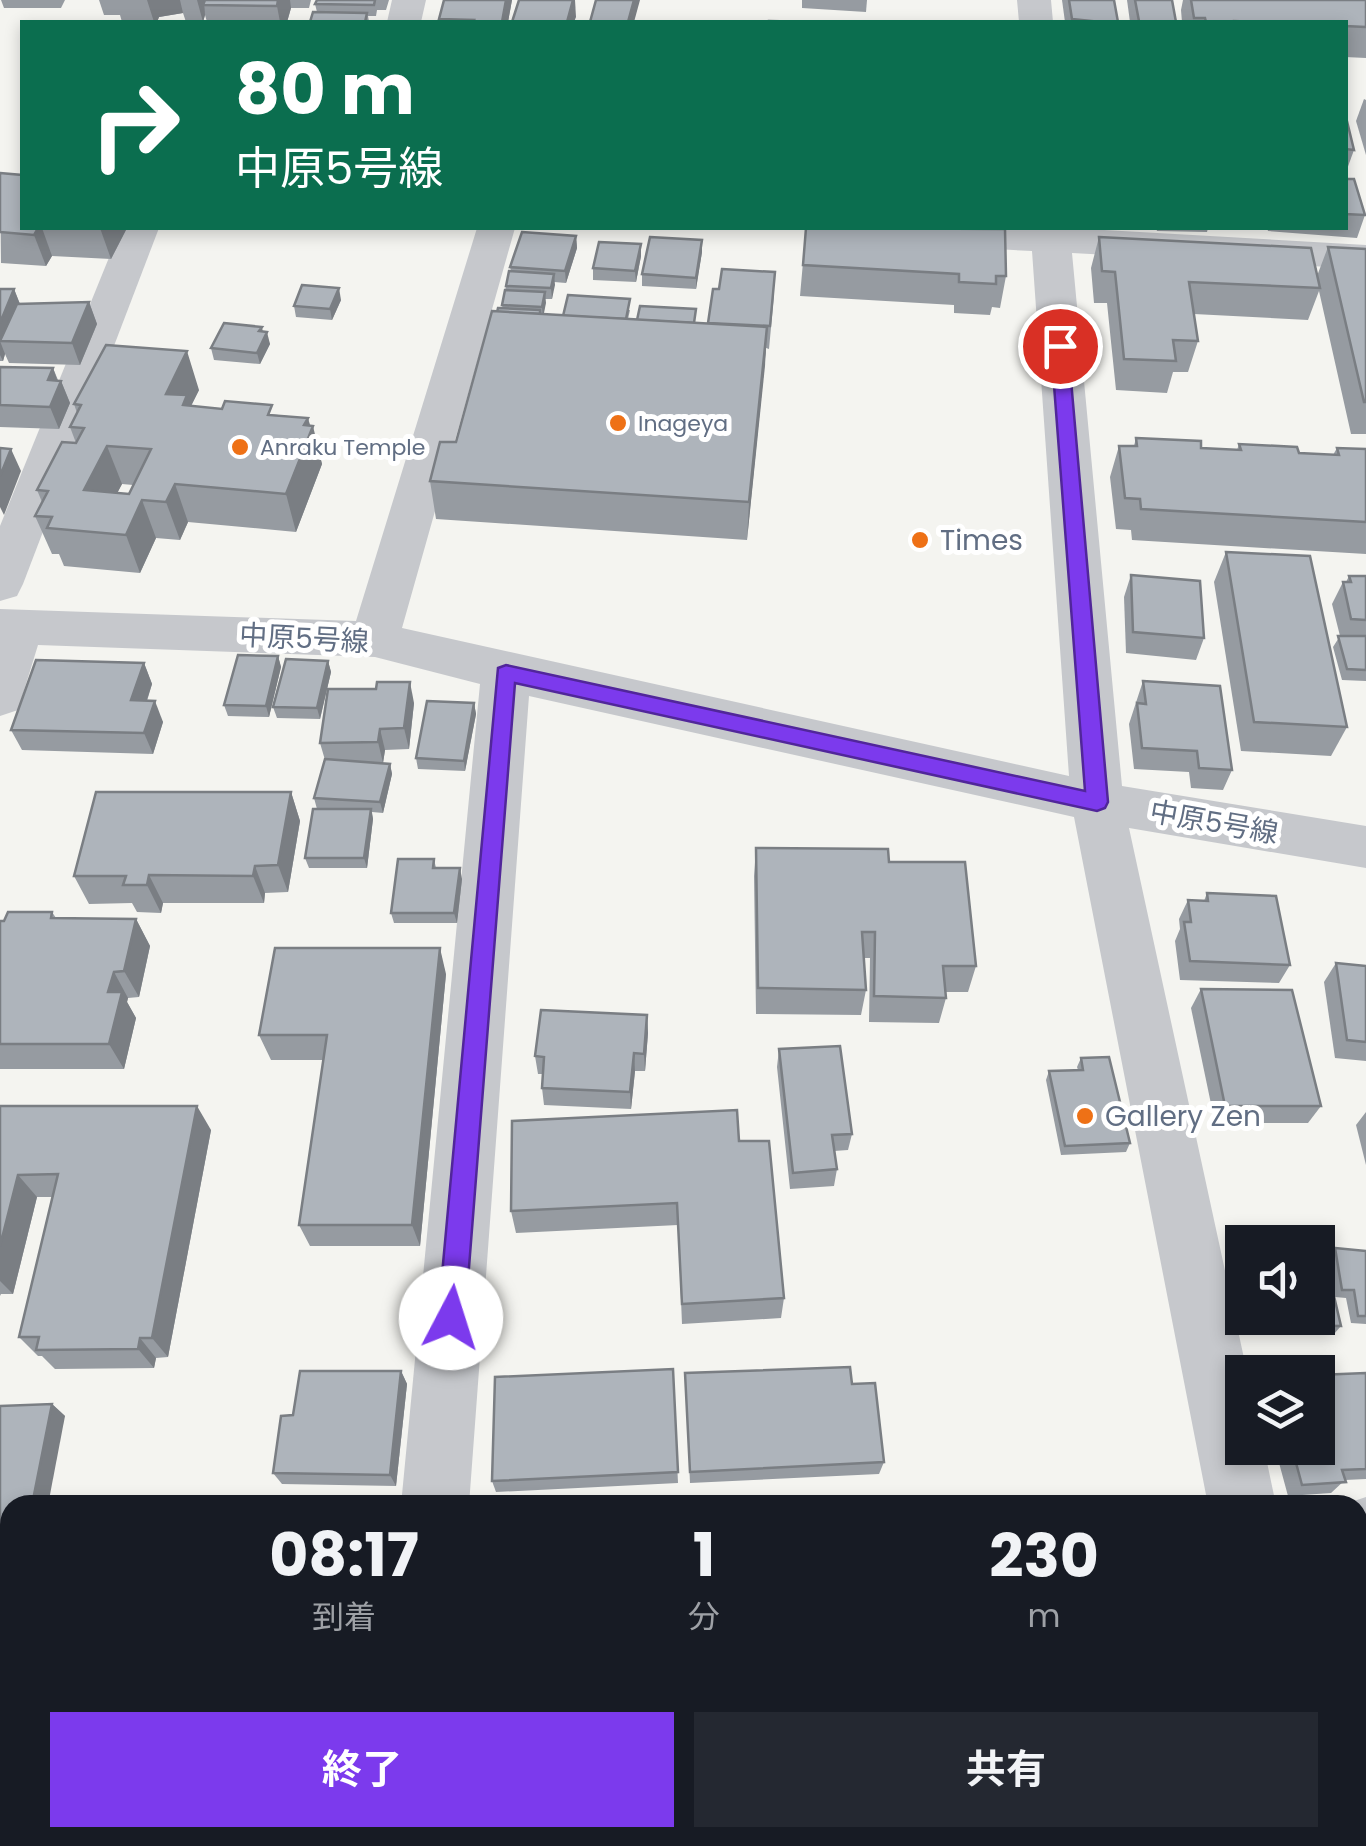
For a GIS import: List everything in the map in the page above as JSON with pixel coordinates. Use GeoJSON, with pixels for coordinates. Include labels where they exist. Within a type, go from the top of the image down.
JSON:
{"type":"FeatureCollection","features":[{"type":"Feature","properties":{"kind":"street"},"geometry":{"type":"LineString","coordinates":[[0,697],[6,612],[55,452],[139,230]]}},
{"type":"Feature","properties":{"kind":"street"},"geometry":{"type":"LineString","coordinates":[[375,639],[495,230]]}},
{"type":"Feature","properties":{"kind":"street"},"geometry":{"type":"LineString","coordinates":[[903,230],[1051,234],[1366,257]]}},
{"type":"Feature","properties":{"kind":"street"},"geometry":{"type":"LineString","coordinates":[[1051,234],[1097,802],[1240,1495]]}},
{"type":"Feature","properties":{"kind":"street"},"geometry":{"type":"LineString","coordinates":[[34,374],[86,376]]}},
{"type":"Feature","properties":{"kind":"street","name":"中原5号線"},"geometry":{"type":"LineString","coordinates":[[6,612],[375,639],[506,673],[1097,802],[1366,848]]}},
{"type":"Feature","properties":{"kind":"street"},"geometry":{"type":"LineString","coordinates":[[436,1495],[506,673]]}},
{"type":"Feature","properties":{"kind":"building"},"geometry":{"type":"Polygon","coordinates":[[[205,0],[278,0],[277,6],[203,5],[205,0]]]}},
{"type":"Feature","properties":{"kind":"building"},"geometry":{"type":"Polygon","coordinates":[[[317,0],[375,0],[374,5],[315,4],[317,0]]]}},
{"type":"Feature","properties":{"kind":"building"},"geometry":{"type":"Polygon","coordinates":[[[444,0],[506,0],[502,20],[439,19],[444,0]]]}},
{"type":"Feature","properties":{"kind":"building"},"geometry":{"type":"Polygon","coordinates":[[[519,0],[573,0],[568,20],[513,20],[519,0]]]}},
{"type":"Feature","properties":{"kind":"building"},"geometry":{"type":"Polygon","coordinates":[[[596,0],[634,0],[629,20],[591,20],[596,0]]]}},
{"type":"Feature","properties":{"kind":"building"},"geometry":{"type":"Polygon","coordinates":[[[1069,0],[1114,0],[1118,20],[1072,19],[1069,0]]]}},
{"type":"Feature","properties":{"kind":"building"},"geometry":{"type":"Polygon","coordinates":[[[1135,0],[1172,0],[1176,20],[1139,20],[1135,0]]]}},
{"type":"Feature","properties":{"kind":"building"},"geometry":{"type":"Polygon","coordinates":[[[1191,0],[1366,0],[1366,27],[1348,26],[1348,20],[1194,18],[1191,0]]]}},
{"type":"Feature","properties":{"kind":"building"},"geometry":{"type":"Polygon","coordinates":[[[313,12],[367,13],[365,20],[311,20],[313,12]]]}},
{"type":"Feature","properties":{"kind":"building"},"geometry":{"type":"Polygon","coordinates":[[[1348,125],[1354,150],[1348,149],[1348,125]]]}},
{"type":"Feature","properties":{"kind":"building"},"geometry":{"type":"Polygon","coordinates":[[[0,173],[20,175],[20,230],[37,230],[34,235],[0,232],[0,173]]]}},
{"type":"Feature","properties":{"kind":"building"},"geometry":{"type":"Polygon","coordinates":[[[1348,179],[1354,179],[1365,215],[1348,214],[1348,179]]]}},
{"type":"Feature","properties":{"kind":"building"},"geometry":{"type":"Polygon","coordinates":[[[806,230],[1005,230],[1006,276],[996,276],[996,284],[959,282],[959,274],[803,265],[806,230]]]}},
{"type":"Feature","properties":{"kind":"building"},"geometry":{"type":"Polygon","coordinates":[[[522,232],[576,236],[565,271],[510,267],[522,232]]]}},
{"type":"Feature","properties":{"kind":"building"},"geometry":{"type":"Polygon","coordinates":[[[650,237],[702,240],[696,278],[642,274],[650,237]]]}},
{"type":"Feature","properties":{"kind":"building"},"geometry":{"type":"Polygon","coordinates":[[[1099,237],[1311,248],[1320,288],[1189,282],[1198,341],[1173,340],[1176,361],[1124,359],[1115,272],[1102,271],[1099,237]]]}},
{"type":"Feature","properties":{"kind":"building"},"geometry":{"type":"Polygon","coordinates":[[[599,242],[641,244],[635,271],[593,268],[599,242]]]}},
{"type":"Feature","properties":{"kind":"building"},"geometry":{"type":"Polygon","coordinates":[[[1328,247],[1366,249],[1366,402],[1364,402],[1328,247]]]}},
{"type":"Feature","properties":{"kind":"building"},"geometry":{"type":"Polygon","coordinates":[[[722,269],[775,272],[770,326],[708,323],[713,289],[719,289],[722,269]]]}},
{"type":"Feature","properties":{"kind":"building"},"geometry":{"type":"Polygon","coordinates":[[[509,271],[554,274],[551,288],[506,286],[509,271]]]}},
{"type":"Feature","properties":{"kind":"building"},"geometry":{"type":"Polygon","coordinates":[[[302,285],[339,288],[330,309],[294,306],[302,285]]]}},
{"type":"Feature","properties":{"kind":"building"},"geometry":{"type":"Polygon","coordinates":[[[0,289],[14,289],[0,323],[0,289]]]}},
{"type":"Feature","properties":{"kind":"building"},"geometry":{"type":"Polygon","coordinates":[[[505,290],[545,292],[542,307],[502,305],[505,290]]]}},
{"type":"Feature","properties":{"kind":"building"},"geometry":{"type":"Polygon","coordinates":[[[568,295],[630,299],[626,319],[563,316],[568,295]]]}},
{"type":"Feature","properties":{"kind":"building"},"geometry":{"type":"Polygon","coordinates":[[[89,302],[72,343],[0,341],[17,304],[89,302]]]}},
{"type":"Feature","properties":{"kind":"building"},"geometry":{"type":"Polygon","coordinates":[[[640,306],[696,309],[694,323],[637,320],[640,306]]]}},
{"type":"Feature","properties":{"kind":"building"},"geometry":{"type":"Polygon","coordinates":[[[498,308],[540,310],[540,314],[497,312],[498,308]]]}},
{"type":"Feature","properties":{"kind":"building","name":"Inageya"},"geometry":{"type":"Polygon","coordinates":[[[492,311],[767,327],[749,502],[430,481],[440,442],[456,442],[492,311]]]}},
{"type":"Feature","properties":{"kind":"building"},"geometry":{"type":"Polygon","coordinates":[[[224,323],[262,327],[259,331],[267,332],[257,353],[211,348],[224,323]]]}},
{"type":"Feature","properties":{"kind":"building"},"geometry":{"type":"Polygon","coordinates":[[[106,345],[187,351],[166,394],[187,395],[183,405],[222,409],[225,401],[272,405],[268,415],[308,418],[304,425],[313,426],[286,494],[175,484],[166,502],[142,500],[126,535],[47,528],[52,517],[35,516],[48,491],[37,490],[62,442],[76,443],[84,428],[70,427],[81,405],[74,404],[106,345]],[[107,446],[84,490],[129,494],[151,449],[107,446]]]}},
{"type":"Feature","properties":{"kind":"building"},"geometry":{"type":"Polygon","coordinates":[[[0,367],[53,368],[48,380],[61,381],[50,407],[0,405],[0,367]]]}},
{"type":"Feature","properties":{"kind":"building"},"geometry":{"type":"Polygon","coordinates":[[[1136,438],[1201,441],[1201,448],[1241,450],[1239,444],[1297,447],[1299,453],[1339,455],[1337,448],[1366,449],[1366,522],[1141,509],[1140,499],[1125,498],[1119,446],[1137,446],[1136,438]]]}},
{"type":"Feature","properties":{"kind":"building"},"geometry":{"type":"Polygon","coordinates":[[[0,448],[11,449],[0,476],[0,448]]]}},
{"type":"Feature","properties":{"kind":"building"},"geometry":{"type":"Polygon","coordinates":[[[1226,552],[1310,556],[1347,727],[1254,722],[1226,552]]]}},
{"type":"Feature","properties":{"kind":"building"},"geometry":{"type":"Polygon","coordinates":[[[1131,575],[1200,581],[1204,638],[1133,632],[1131,575]]]}},
{"type":"Feature","properties":{"kind":"building"},"geometry":{"type":"Polygon","coordinates":[[[1349,576],[1366,576],[1366,620],[1351,619],[1343,582],[1351,582],[1349,576]]]}},
{"type":"Feature","properties":{"kind":"building"},"geometry":{"type":"Polygon","coordinates":[[[1338,636],[1366,636],[1366,670],[1347,669],[1338,636]]]}},
{"type":"Feature","properties":{"kind":"building"},"geometry":{"type":"Polygon","coordinates":[[[238,655],[278,656],[266,706],[224,705],[238,655]]]}},
{"type":"Feature","properties":{"kind":"building"},"geometry":{"type":"Polygon","coordinates":[[[286,659],[328,661],[317,708],[273,707],[286,659]]]}},
{"type":"Feature","properties":{"kind":"building"},"geometry":{"type":"Polygon","coordinates":[[[36,660],[144,663],[131,700],[155,701],[144,733],[11,730],[36,660]]]}},
{"type":"Feature","properties":{"kind":"building"},"geometry":{"type":"Polygon","coordinates":[[[1143,681],[1220,686],[1232,770],[1199,768],[1197,751],[1142,748],[1137,703],[1146,704],[1143,681]]]}},
{"type":"Feature","properties":{"kind":"building"},"geometry":{"type":"Polygon","coordinates":[[[377,682],[410,682],[404,728],[380,729],[378,742],[320,743],[328,689],[376,689],[377,682]]]}},
{"type":"Feature","properties":{"kind":"building"},"geometry":{"type":"Polygon","coordinates":[[[427,701],[474,703],[464,761],[416,758],[427,701]]]}},
{"type":"Feature","properties":{"kind":"building"},"geometry":{"type":"Polygon","coordinates":[[[325,759],[390,764],[380,802],[314,798],[325,759]]]}},
{"type":"Feature","properties":{"kind":"building"},"geometry":{"type":"Polygon","coordinates":[[[96,792],[291,792],[278,865],[255,866],[253,876],[149,875],[147,885],[123,885],[126,876],[74,876],[96,792]]]}},
{"type":"Feature","properties":{"kind":"building"},"geometry":{"type":"Polygon","coordinates":[[[313,809],[371,809],[364,858],[305,858],[313,809]]]}},
{"type":"Feature","properties":{"kind":"building"},"geometry":{"type":"Polygon","coordinates":[[[756,848],[888,849],[889,862],[965,862],[976,966],[943,966],[946,998],[874,996],[875,932],[862,932],[866,990],[758,988],[756,848]]]}},
{"type":"Feature","properties":{"kind":"building"},"geometry":{"type":"Polygon","coordinates":[[[398,859],[434,859],[433,868],[460,868],[454,913],[391,913],[398,859]]]}},
{"type":"Feature","properties":{"kind":"building"},"geometry":{"type":"Polygon","coordinates":[[[1207,893],[1276,896],[1290,965],[1190,961],[1184,922],[1191,922],[1188,900],[1208,901],[1207,893]]]}},
{"type":"Feature","properties":{"kind":"building"},"geometry":{"type":"Polygon","coordinates":[[[8,912],[52,912],[51,918],[136,919],[124,971],[114,972],[108,992],[122,992],[109,1044],[0,1044],[0,921],[8,912]]]}},
{"type":"Feature","properties":{"kind":"building"},"geometry":{"type":"Polygon","coordinates":[[[275,948],[440,948],[412,1225],[299,1225],[327,1035],[259,1035],[275,948]]]}},
{"type":"Feature","properties":{"kind":"building"},"geometry":{"type":"Polygon","coordinates":[[[1336,963],[1366,966],[1366,1042],[1347,1040],[1336,963]]]}},
{"type":"Feature","properties":{"kind":"building"},"geometry":{"type":"Polygon","coordinates":[[[1201,989],[1292,990],[1321,1106],[1225,1106],[1201,989]]]}},
{"type":"Feature","properties":{"kind":"building"},"geometry":{"type":"Polygon","coordinates":[[[541,1010],[647,1015],[644,1054],[634,1053],[630,1092],[542,1088],[544,1057],[535,1056],[541,1010]]]}},
{"type":"Feature","properties":{"kind":"building"},"geometry":{"type":"Polygon","coordinates":[[[840,1046],[852,1134],[832,1135],[837,1169],[793,1173],[779,1049],[840,1046]]]}},
{"type":"Feature","properties":{"kind":"building","name":"Gallery Zen"},"geometry":{"type":"Polygon","coordinates":[[[1109,1057],[1130,1143],[1065,1146],[1049,1071],[1083,1070],[1081,1058],[1109,1057]]]}},
{"type":"Feature","properties":{"kind":"building"},"geometry":{"type":"Polygon","coordinates":[[[0,1106],[197,1106],[152,1338],[140,1338],[138,1349],[36,1350],[39,1337],[19,1337],[58,1174],[18,1175],[0,1246],[0,1106]]]}},
{"type":"Feature","properties":{"kind":"building"},"geometry":{"type":"Polygon","coordinates":[[[737,1110],[739,1141],[769,1141],[784,1298],[682,1304],[677,1203],[511,1211],[512,1121],[737,1110]]]}},
{"type":"Feature","properties":{"kind":"building"},"geometry":{"type":"Polygon","coordinates":[[[1335,1248],[1366,1251],[1366,1316],[1358,1316],[1354,1290],[1342,1290],[1335,1248]]]}},
{"type":"Feature","properties":{"kind":"building"},"geometry":{"type":"Polygon","coordinates":[[[1335,1300],[1341,1326],[1335,1326],[1335,1300]]]}},
{"type":"Feature","properties":{"kind":"building"},"geometry":{"type":"Polygon","coordinates":[[[850,1367],[852,1384],[875,1383],[884,1462],[690,1472],[685,1373],[850,1367]]]}},
{"type":"Feature","properties":{"kind":"building"},"geometry":{"type":"Polygon","coordinates":[[[673,1369],[678,1472],[492,1481],[495,1377],[673,1369]]]}},
{"type":"Feature","properties":{"kind":"building"},"geometry":{"type":"Polygon","coordinates":[[[300,1371],[401,1371],[390,1475],[273,1473],[281,1416],[293,1415],[300,1371]]]}},
{"type":"Feature","properties":{"kind":"building"},"geometry":{"type":"Polygon","coordinates":[[[1366,1373],[1366,1469],[1342,1470],[1346,1482],[1302,1485],[1297,1465],[1335,1465],[1335,1374],[1366,1373]]]}},
{"type":"Feature","properties":{"kind":"building"},"geometry":{"type":"Polygon","coordinates":[[[52,1404],[34,1495],[0,1495],[0,1406],[52,1404]]]}},
{"type":"Feature","properties":{"kind":"place","name":"Inageya"},"geometry":{"type":"Point","coordinates":[618,423]}},
{"type":"Feature","properties":{"kind":"place","name":"Anraku Temple"},"geometry":{"type":"Point","coordinates":[240,447]}},
{"type":"Feature","properties":{"kind":"place","name":"Times"},"geometry":{"type":"Point","coordinates":[920,540]}},
{"type":"Feature","properties":{"kind":"place","name":"Gallery Zen"},"geometry":{"type":"Point","coordinates":[1085,1116]}},
{"type":"Feature","properties":{"kind":"route"},"geometry":{"type":"LineString","coordinates":[[451,1318],[506,673],[1097,802],[1060,346]]}}]}
